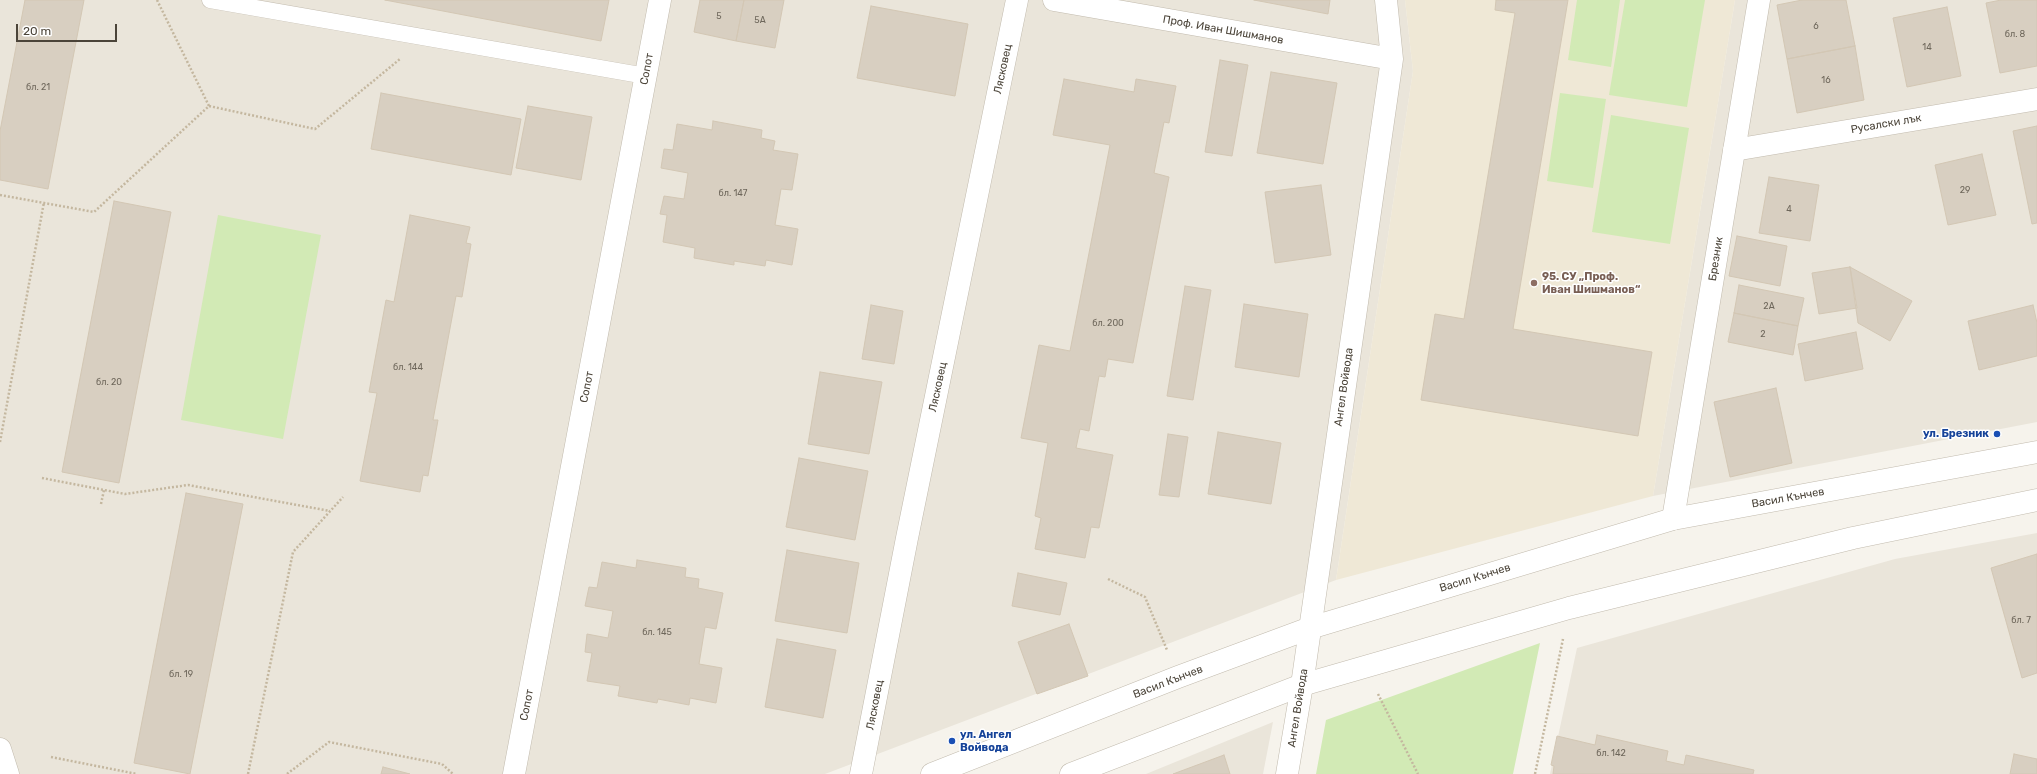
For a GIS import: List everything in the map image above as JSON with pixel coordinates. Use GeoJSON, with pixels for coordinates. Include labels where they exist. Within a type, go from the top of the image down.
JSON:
{"type":"FeatureCollection","features":[{"type":"Feature","properties":{"kind":"street","name":"Сопот"},"geometry":{"type":"LineString","coordinates":[[514,774],[660,0]]}},
{"type":"Feature","properties":{"kind":"street","name":"Лясковец"},"geometry":{"type":"LineString","coordinates":[[862,774],[907,538],[1017,0]]}},
{"type":"Feature","properties":{"kind":"street","name":"Проф. Иван Шишманов"},"geometry":{"type":"LineString","coordinates":[[1054,0],[1392,59]]}},
{"type":"Feature","properties":{"kind":"street","name":"Ангел Войвода"},"geometry":{"type":"LineString","coordinates":[[1287,774],[1302,684],[1392,59],[1386,0]]}},
{"type":"Feature","properties":{"kind":"street","name":"Брезник"},"geometry":{"type":"LineString","coordinates":[[1673,519],[1759,0]]}},
{"type":"Feature","properties":{"kind":"street","name":"Русалски лък"},"geometry":{"type":"LineString","coordinates":[[1734,150],[2037,99]]}},
{"type":"Feature","properties":{"kind":"street","name":"Васил Кънчев"},"geometry":{"type":"LineString","coordinates":[[932,774],[1178,677],[1310,628],[1673,519],[2037,452]]}},
{"type":"Feature","properties":{"kind":"street"},"geometry":{"type":"LineString","coordinates":[[1071,774],[1302,684],[1364,666],[1569,608],[1853,538],[2037,500]]}},
{"type":"Feature","properties":{"kind":"street"},"geometry":{"type":"LineString","coordinates":[[0,748],[8,774]]}},
{"type":"Feature","properties":{"kind":"lane"},"geometry":{"type":"LineString","coordinates":[[210,0],[646,76]]}},
{"type":"Feature","properties":{"kind":"path"},"geometry":{"type":"LineString","coordinates":[[157,0],[210,106]]}},
{"type":"Feature","properties":{"kind":"path"},"geometry":{"type":"LineString","coordinates":[[210,106],[315,129],[427,38]]}},
{"type":"Feature","properties":{"kind":"path"},"geometry":{"type":"LineString","coordinates":[[0,194],[94,212],[210,106]]}},
{"type":"Feature","properties":{"kind":"path"},"geometry":{"type":"LineString","coordinates":[[0,442],[44,202]]}},
{"type":"Feature","properties":{"kind":"path"},"geometry":{"type":"LineString","coordinates":[[42,478],[125,494],[188,485],[330,511]]}},
{"type":"Feature","properties":{"kind":"path"},"geometry":{"type":"LineString","coordinates":[[101,504],[104,490]]}},
{"type":"Feature","properties":{"kind":"path"},"geometry":{"type":"LineString","coordinates":[[248,774],[293,552],[343,497]]}},
{"type":"Feature","properties":{"kind":"path"},"geometry":{"type":"LineString","coordinates":[[1108,579],[1145,597],[1178,677]]}},
{"type":"Feature","properties":{"kind":"path"},"geometry":{"type":"LineString","coordinates":[[1535,774],[1569,608]]}},
{"type":"Feature","properties":{"kind":"path"},"geometry":{"type":"LineString","coordinates":[[1364,666],[1418,774]]}},
{"type":"Feature","properties":{"kind":"path"},"geometry":{"type":"LineString","coordinates":[[287,774],[329,742],[442,764],[453,774]]}},
{"type":"Feature","properties":{"kind":"path"},"geometry":{"type":"LineString","coordinates":[[51,757],[137,774]]}},
{"type":"Feature","properties":{"kind":"shaded area"},"geometry":{"type":"Polygon","coordinates":[[[0,0],[1405,0],[1413,71],[1336,580],[825,774],[0,774],[0,0]]]}},
{"type":"Feature","properties":{"kind":"shaded area","name":"95. СУ „Проф. Иван Шишманов“"},"geometry":{"type":"Polygon","coordinates":[[[1405,0],[1735,0],[1653,496],[1336,580],[1413,71],[1405,0]]]}},
{"type":"Feature","properties":{"kind":"shaded area"},"geometry":{"type":"Polygon","coordinates":[[[1735,0],[2037,0],[2037,422],[1653,496],[1735,0]]]}},
{"type":"Feature","properties":{"kind":"shaded area"},"geometry":{"type":"Polygon","coordinates":[[[2037,533],[2037,774],[1550,774],[1577,648],[1895,559],[2037,533]]]}},
{"type":"Feature","properties":{"kind":"shaded area"},"geometry":{"type":"Polygon","coordinates":[[[1273,722],[1263,774],[1146,774],[1273,722]]]}},
{"type":"Feature","properties":{"kind":"green space"},"geometry":{"type":"Polygon","coordinates":[[[1577,0],[1620,0],[1611,67],[1568,60],[1577,0]]]}},
{"type":"Feature","properties":{"kind":"green space"},"geometry":{"type":"Polygon","coordinates":[[[1625,0],[1705,0],[1687,107],[1609,95],[1625,0]]]}},
{"type":"Feature","properties":{"kind":"green space"},"geometry":{"type":"Polygon","coordinates":[[[1560,93],[1606,99],[1593,188],[1547,181],[1560,93]]]}},
{"type":"Feature","properties":{"kind":"green space"},"geometry":{"type":"Polygon","coordinates":[[[1611,115],[1689,128],[1670,244],[1592,232],[1611,115]]]}},
{"type":"Feature","properties":{"kind":"green space"},"geometry":{"type":"Polygon","coordinates":[[[218,215],[321,235],[283,439],[181,420],[218,215]]]}},
{"type":"Feature","properties":{"kind":"green space"},"geometry":{"type":"Polygon","coordinates":[[[1540,643],[1513,774],[1316,774],[1326,720],[1540,643]]]}},
{"type":"Feature","properties":{"kind":"building"},"geometry":{"type":"Polygon","coordinates":[[[25,0],[84,0],[48,189],[0,180],[0,131],[25,0]]]}},
{"type":"Feature","properties":{"kind":"building"},"geometry":{"type":"Polygon","coordinates":[[[385,0],[609,0],[601,41],[385,0]]]}},
{"type":"Feature","properties":{"kind":"building"},"geometry":{"type":"Polygon","coordinates":[[[700,0],[744,0],[736,41],[694,32],[700,0]]]}},
{"type":"Feature","properties":{"kind":"building"},"geometry":{"type":"Polygon","coordinates":[[[744,0],[784,0],[775,48],[736,41],[744,0]]]}},
{"type":"Feature","properties":{"kind":"building"},"geometry":{"type":"Polygon","coordinates":[[[1254,0],[1330,0],[1328,14],[1254,0]]]}},
{"type":"Feature","properties":{"kind":"building"},"geometry":{"type":"Polygon","coordinates":[[[1496,0],[1568,0],[1513,329],[1652,352],[1638,436],[1421,400],[1435,314],[1464,319],[1515,13],[1495,10],[1496,0]]]}},
{"type":"Feature","properties":{"kind":"building"},"geometry":{"type":"Polygon","coordinates":[[[1802,0],[1846,0],[1855,46],[1787,59],[1777,5],[1802,0]]]}},
{"type":"Feature","properties":{"kind":"building"},"geometry":{"type":"Polygon","coordinates":[[[2001,0],[2037,0],[2037,66],[2000,73],[1986,3],[2001,0]]]}},
{"type":"Feature","properties":{"kind":"building"},"geometry":{"type":"Polygon","coordinates":[[[871,6],[968,24],[955,96],[857,78],[871,6]]]}},
{"type":"Feature","properties":{"kind":"building"},"geometry":{"type":"Polygon","coordinates":[[[1947,7],[1961,76],[1907,87],[1893,18],[1947,7]]]}},
{"type":"Feature","properties":{"kind":"building"},"geometry":{"type":"Polygon","coordinates":[[[1855,46],[1864,100],[1797,113],[1787,59],[1855,46]]]}},
{"type":"Feature","properties":{"kind":"building"},"geometry":{"type":"Polygon","coordinates":[[[1220,60],[1248,65],[1232,156],[1205,152],[1220,60]]]}},
{"type":"Feature","properties":{"kind":"building"},"geometry":{"type":"Polygon","coordinates":[[[1271,72],[1337,83],[1323,164],[1257,153],[1271,72]]]}},
{"type":"Feature","properties":{"kind":"building"},"geometry":{"type":"Polygon","coordinates":[[[1064,79],[1134,92],[1136,79],[1176,86],[1169,123],[1164,122],[1154,173],[1169,177],[1133,363],[1108,359],[1105,377],[1099,376],[1089,431],[1080,429],[1076,448],[1113,455],[1099,528],[1091,527],[1085,558],[1035,549],[1041,518],[1035,516],[1048,443],[1021,438],[1039,345],[1070,351],[1110,145],[1053,135],[1064,79]]]}},
{"type":"Feature","properties":{"kind":"building"},"geometry":{"type":"Polygon","coordinates":[[[381,93],[521,119],[511,175],[371,149],[381,93]]]}},
{"type":"Feature","properties":{"kind":"building"},"geometry":{"type":"Polygon","coordinates":[[[528,106],[592,117],[581,180],[516,168],[528,106]]]}},
{"type":"Feature","properties":{"kind":"building"},"geometry":{"type":"Polygon","coordinates":[[[713,121],[762,130],[761,138],[775,141],[773,150],[798,154],[792,190],[781,189],[775,225],[798,229],[792,265],[766,260],[765,266],[734,261],[734,265],[694,258],[695,248],[663,242],[667,215],[660,214],[664,196],[684,199],[688,173],[661,168],[664,149],[673,150],[677,124],[712,130],[713,121]]]}},
{"type":"Feature","properties":{"kind":"building"},"geometry":{"type":"Polygon","coordinates":[[[2037,126],[2037,223],[2032,224],[2013,131],[2037,126]]]}},
{"type":"Feature","properties":{"kind":"building"},"geometry":{"type":"Polygon","coordinates":[[[1982,154],[1996,215],[1948,225],[1935,165],[1982,154]]]}},
{"type":"Feature","properties":{"kind":"building"},"geometry":{"type":"Polygon","coordinates":[[[1769,177],[1819,185],[1810,241],[1759,233],[1769,177]]]}},
{"type":"Feature","properties":{"kind":"building"},"geometry":{"type":"Polygon","coordinates":[[[1321,185],[1331,255],[1275,263],[1265,192],[1321,185]]]}},
{"type":"Feature","properties":{"kind":"building"},"geometry":{"type":"Polygon","coordinates":[[[114,201],[171,212],[119,483],[62,472],[114,201]]]}},
{"type":"Feature","properties":{"kind":"building"},"geometry":{"type":"Polygon","coordinates":[[[410,215],[470,227],[466,243],[471,244],[462,297],[456,296],[433,420],[438,420],[428,476],[423,475],[420,492],[360,481],[377,393],[369,392],[386,300],[394,302],[410,215]]]}},
{"type":"Feature","properties":{"kind":"building"},"geometry":{"type":"Polygon","coordinates":[[[1737,236],[1787,246],[1780,286],[1729,276],[1737,236]]]}},
{"type":"Feature","properties":{"kind":"building"},"geometry":{"type":"Polygon","coordinates":[[[1850,267],[1912,301],[1890,341],[1858,323],[1850,267]]]}},
{"type":"Feature","properties":{"kind":"building"},"geometry":{"type":"Polygon","coordinates":[[[1850,267],[1857,308],[1819,314],[1812,273],[1850,267]]]}},
{"type":"Feature","properties":{"kind":"building"},"geometry":{"type":"Polygon","coordinates":[[[1739,285],[1804,298],[1798,326],[1734,313],[1739,285]]]}},
{"type":"Feature","properties":{"kind":"building"},"geometry":{"type":"Polygon","coordinates":[[[1185,286],[1211,290],[1193,400],[1167,396],[1185,286]]]}},
{"type":"Feature","properties":{"kind":"building"},"geometry":{"type":"Polygon","coordinates":[[[1244,304],[1308,314],[1299,377],[1235,367],[1244,304]]]}},
{"type":"Feature","properties":{"kind":"building"},"geometry":{"type":"Polygon","coordinates":[[[871,305],[903,311],[894,364],[862,359],[871,305]]]}},
{"type":"Feature","properties":{"kind":"building"},"geometry":{"type":"Polygon","coordinates":[[[2033,305],[2037,323],[2037,356],[1979,370],[1968,321],[2033,305]]]}},
{"type":"Feature","properties":{"kind":"building"},"geometry":{"type":"Polygon","coordinates":[[[1734,313],[1798,326],[1793,355],[1728,342],[1734,313]]]}},
{"type":"Feature","properties":{"kind":"building"},"geometry":{"type":"Polygon","coordinates":[[[1856,332],[1863,369],[1805,381],[1798,344],[1856,332]]]}},
{"type":"Feature","properties":{"kind":"building"},"geometry":{"type":"Polygon","coordinates":[[[820,372],[882,382],[869,454],[808,444],[820,372]]]}},
{"type":"Feature","properties":{"kind":"building"},"geometry":{"type":"Polygon","coordinates":[[[1776,388],[1792,463],[1730,477],[1714,402],[1776,388]]]}},
{"type":"Feature","properties":{"kind":"building"},"geometry":{"type":"Polygon","coordinates":[[[1218,432],[1281,443],[1271,504],[1208,494],[1218,432]]]}},
{"type":"Feature","properties":{"kind":"building"},"geometry":{"type":"Polygon","coordinates":[[[1168,434],[1188,437],[1179,497],[1159,495],[1168,434]]]}},
{"type":"Feature","properties":{"kind":"building"},"geometry":{"type":"Polygon","coordinates":[[[799,458],[868,471],[855,540],[786,527],[799,458]]]}},
{"type":"Feature","properties":{"kind":"building"},"geometry":{"type":"Polygon","coordinates":[[[186,493],[243,504],[190,774],[134,763],[186,493]]]}},
{"type":"Feature","properties":{"kind":"building"},"geometry":{"type":"Polygon","coordinates":[[[787,550],[859,563],[847,633],[775,621],[787,550]]]}},
{"type":"Feature","properties":{"kind":"building"},"geometry":{"type":"Polygon","coordinates":[[[2037,554],[2037,673],[2022,678],[1991,568],[2037,554]]]}},
{"type":"Feature","properties":{"kind":"building"},"geometry":{"type":"Polygon","coordinates":[[[637,560],[686,568],[685,577],[699,579],[698,588],[723,593],[716,629],[705,627],[699,664],[722,668],[716,703],[690,698],[689,705],[658,699],[657,703],[618,696],[620,686],[587,681],[592,653],[585,652],[587,634],[608,638],[613,611],[585,606],[589,587],[597,588],[602,562],[636,568],[637,560]]]}},
{"type":"Feature","properties":{"kind":"building"},"geometry":{"type":"Polygon","coordinates":[[[1018,573],[1067,583],[1060,615],[1012,606],[1018,573]]]}},
{"type":"Feature","properties":{"kind":"building"},"geometry":{"type":"Polygon","coordinates":[[[1069,624],[1088,676],[1037,694],[1018,642],[1069,624]]]}},
{"type":"Feature","properties":{"kind":"building"},"geometry":{"type":"Polygon","coordinates":[[[777,639],[836,650],[823,718],[765,707],[777,639]]]}},
{"type":"Feature","properties":{"kind":"building"},"geometry":{"type":"Polygon","coordinates":[[[1597,735],[1668,751],[1666,761],[1684,765],[1686,755],[1754,770],[1753,774],[1553,774],[1554,766],[1551,765],[1557,736],[1595,745],[1597,735]]]}},
{"type":"Feature","properties":{"kind":"building"},"geometry":{"type":"Polygon","coordinates":[[[2014,754],[2037,759],[2037,774],[2010,774],[2014,754]]]}},
{"type":"Feature","properties":{"kind":"building"},"geometry":{"type":"Polygon","coordinates":[[[1224,755],[1230,774],[1173,774],[1224,755]]]}},
{"type":"Feature","properties":{"kind":"building"},"geometry":{"type":"Polygon","coordinates":[[[383,767],[410,774],[381,774],[383,767]]]}},
{"type":"Feature","properties":{"kind":"place","name":"95. СУ „Проф. Иван Шишманов“"},"geometry":{"type":"Point","coordinates":[1534,283]}},
{"type":"Feature","properties":{"kind":"place","name":"ул. Брезник"},"geometry":{"type":"Point","coordinates":[1997,434]}},
{"type":"Feature","properties":{"kind":"place","name":"ул. Ангел Войвода"},"geometry":{"type":"Point","coordinates":[952,741]}}]}
